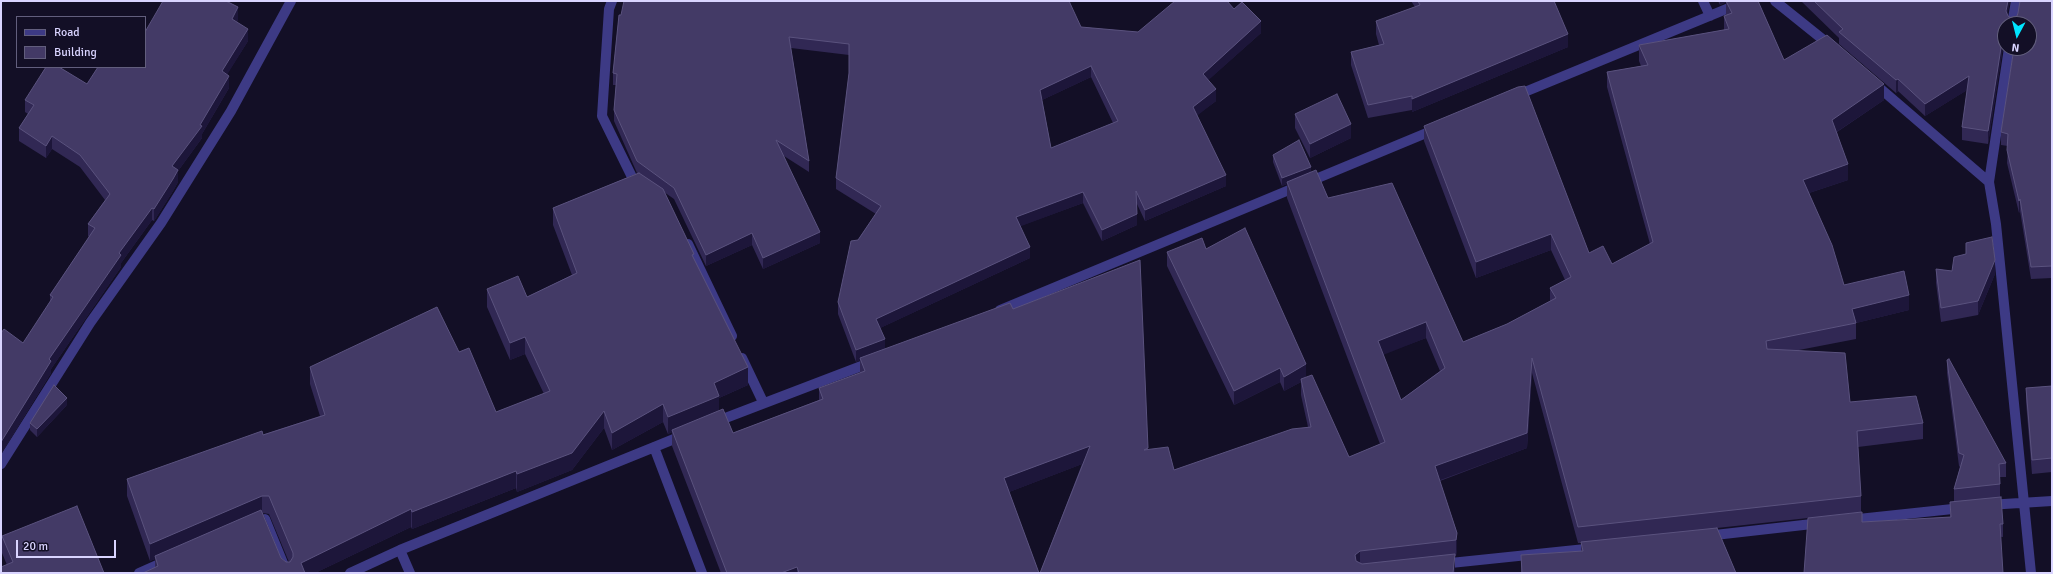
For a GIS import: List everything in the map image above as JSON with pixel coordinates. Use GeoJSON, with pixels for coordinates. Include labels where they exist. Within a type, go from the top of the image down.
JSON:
{"type":"FeatureCollection","features":[{"type":"Feature","properties":{"kind":"street"},"geometry":{"type":"LineString","coordinates":[[1,464],[90,323],[161,223],[231,111],[291,1]]}},
{"type":"Feature","properties":{"kind":"street"},"geometry":{"type":"LineString","coordinates":[[612,1],[608,9],[602,116],[632,177],[650,190]]}},
{"type":"Feature","properties":{"kind":"street"},"geometry":{"type":"LineString","coordinates":[[1703,1],[1710,16]]}},
{"type":"Feature","properties":{"kind":"street"},"geometry":{"type":"LineString","coordinates":[[1503,101],[1746,1]]}},
{"type":"Feature","properties":{"kind":"street"},"geometry":{"type":"LineString","coordinates":[[1775,1],[1842,55]]}},
{"type":"Feature","properties":{"kind":"street"},"geometry":{"type":"LineString","coordinates":[[2013,16],[2016,1]]}},
{"type":"Feature","properties":{"kind":"street"},"geometry":{"type":"LineString","coordinates":[[2008,56],[1989,182],[1996,224],[2032,573]]}},
{"type":"Feature","properties":{"kind":"street"},"geometry":{"type":"LineString","coordinates":[[1865,75],[1989,182]]}},
{"type":"Feature","properties":{"kind":"street"},"geometry":{"type":"LineString","coordinates":[[990,314],[1444,126]]}},
{"type":"Feature","properties":{"kind":"street"},"geometry":{"type":"LineString","coordinates":[[685,238],[763,402]]}},
{"type":"Feature","properties":{"kind":"street"},"geometry":{"type":"LineString","coordinates":[[705,426],[763,402],[883,358]]}},
{"type":"Feature","properties":{"kind":"street"},"geometry":{"type":"LineString","coordinates":[[350,573],[400,550],[691,432]]}},
{"type":"Feature","properties":{"kind":"street"},"geometry":{"type":"LineString","coordinates":[[654,447],[702,573]]}},
{"type":"Feature","properties":{"kind":"street"},"geometry":{"type":"LineString","coordinates":[[1693,537],[2025,501],[2052,501]]}},
{"type":"Feature","properties":{"kind":"street"},"geometry":{"type":"LineString","coordinates":[[244,528],[265,519],[287,573]]}},
{"type":"Feature","properties":{"kind":"street"},"geometry":{"type":"LineString","coordinates":[[1432,565],[1606,546]]}},
{"type":"Feature","properties":{"kind":"street"},"geometry":{"type":"LineString","coordinates":[[400,550],[410,573]]}},
{"type":"Feature","properties":{"kind":"street"},"geometry":{"type":"LineString","coordinates":[[138,573],[174,558]]}},
{"type":"Feature","properties":{"kind":"building"},"geometry":{"type":"Polygon","coordinates":[[[163,1],[226,1],[238,7],[232,19],[248,29],[222,71],[229,76],[200,125],[202,126],[172,166],[178,170],[173,179],[154,209],[152,208],[119,253],[121,255],[49,359],[51,361],[1,442],[1,333],[4,329],[23,343],[53,297],[50,295],[95,228],[88,224],[110,194],[80,155],[52,136],[46,146],[19,128],[34,105],[25,100],[45,68],[61,68],[87,84],[97,68],[146,68],[146,30],[163,1]]]}},
{"type":"Feature","properties":{"kind":"building"},"geometry":{"type":"Polygon","coordinates":[[[624,1],[1069,1],[1081,27],[1138,32],[1175,1],[1227,1],[1234,9],[1242,2],[1261,21],[1203,74],[1216,89],[1193,107],[1226,175],[1145,210],[1136,191],[1137,214],[1102,230],[1083,192],[1016,217],[1030,247],[876,319],[885,339],[856,350],[838,302],[851,241],[858,240],[881,206],[836,178],[849,73],[849,44],[789,37],[809,161],[776,140],[820,232],[763,258],[752,233],[706,255],[674,188],[637,161],[614,110],[617,74],[613,73],[619,15],[621,15],[624,1]],[[1091,66],[1040,90],[1051,148],[1118,121],[1091,66]]]}},
{"type":"Feature","properties":{"kind":"building"},"geometry":{"type":"Polygon","coordinates":[[[1418,1],[1554,1],[1568,34],[1412,99],[1412,96],[1368,105],[1351,52],[1384,44],[1376,21],[1420,5],[1418,1]]]}},
{"type":"Feature","properties":{"kind":"building"},"geometry":{"type":"Polygon","coordinates":[[[1726,1],[1758,1],[1784,60],[1827,35],[1884,84],[1832,120],[1848,164],[1803,180],[1832,245],[1844,285],[1904,271],[1909,295],[1852,309],[1856,323],[1766,341],[1767,349],[1845,353],[1850,402],[1916,396],[1923,423],[1857,431],[1861,496],[1578,527],[1532,358],[1527,433],[1435,466],[1457,533],[1456,540],[1360,551],[1355,555],[1356,561],[1362,564],[1455,554],[1453,573],[1040,573],[1090,446],[1004,478],[1039,573],[799,573],[797,567],[781,573],[727,573],[672,430],[723,409],[733,433],[823,399],[819,388],[865,371],[860,358],[1010,303],[1013,309],[1140,260],[1148,448],[1144,450],[1168,447],[1174,470],[1292,429],[1311,427],[1301,379],[1312,375],[1349,457],[1385,442],[1287,182],[1316,170],[1328,198],[1392,183],[1463,342],[1507,324],[1556,298],[1550,288],[1571,277],[1551,234],[1476,262],[1424,126],[1518,87],[1525,86],[1589,253],[1603,246],[1612,264],[1653,242],[1607,72],[1648,65],[1639,45],[1729,29],[1724,16],[1732,13],[1726,1]],[[1426,322],[1378,341],[1401,400],[1445,368],[1426,322]]]}},
{"type":"Feature","properties":{"kind":"building"},"geometry":{"type":"Polygon","coordinates":[[[1814,1],[2008,1],[2006,11],[2008,16],[1997,16],[1997,56],[2000,56],[1988,131],[1962,127],[1969,76],[1925,104],[1898,79],[1896,80],[1839,32],[1843,29],[1814,1]]]}},
{"type":"Feature","properties":{"kind":"building"},"geometry":{"type":"Polygon","coordinates":[[[2020,1],[2052,1],[2052,266],[2031,267],[2020,199],[2019,201],[2007,150],[2008,134],[2001,132],[2013,56],[2037,56],[2037,16],[2017,16],[2020,1]]]}},
{"type":"Feature","properties":{"kind":"building"},"geometry":{"type":"Polygon","coordinates":[[[1337,94],[1351,124],[1310,144],[1295,114],[1337,94]]]}},
{"type":"Feature","properties":{"kind":"building"},"geometry":{"type":"Polygon","coordinates":[[[1299,140],[1311,167],[1282,178],[1273,155],[1299,140]]]}},
{"type":"Feature","properties":{"kind":"building"},"geometry":{"type":"Polygon","coordinates":[[[639,173],[663,189],[694,254],[692,255],[748,367],[714,383],[719,396],[668,417],[663,404],[612,433],[604,411],[572,453],[517,474],[516,471],[412,512],[411,509],[301,563],[305,573],[143,573],[158,566],[155,556],[261,510],[281,558],[286,562],[290,562],[293,557],[293,553],[269,496],[262,496],[150,544],[127,479],[262,431],[263,435],[325,415],[310,367],[437,307],[459,352],[469,348],[496,412],[550,391],[525,337],[510,343],[487,289],[518,276],[527,297],[577,273],[553,208],[639,173]]]}},
{"type":"Feature","properties":{"kind":"building"},"geometry":{"type":"Polygon","coordinates":[[[1245,228],[1306,364],[1284,377],[1280,368],[1234,391],[1167,252],[1202,238],[1206,249],[1245,228]]]}},
{"type":"Feature","properties":{"kind":"building"},"geometry":{"type":"Polygon","coordinates":[[[1992,237],[1995,260],[1978,301],[1941,308],[1936,269],[1952,271],[1954,257],[1966,254],[1966,243],[1992,237]]]}},
{"type":"Feature","properties":{"kind":"building"},"geometry":{"type":"Polygon","coordinates":[[[1949,359],[2006,463],[1999,464],[2000,484],[1954,489],[1964,455],[1959,453],[1947,360],[1949,359]]]}},
{"type":"Feature","properties":{"kind":"building"},"geometry":{"type":"Polygon","coordinates":[[[54,385],[67,398],[37,429],[30,423],[54,385]]]}},
{"type":"Feature","properties":{"kind":"building"},"geometry":{"type":"Polygon","coordinates":[[[2052,386],[2052,458],[2032,460],[2026,388],[2052,386]]]}},
{"type":"Feature","properties":{"kind":"building"},"geometry":{"type":"Polygon","coordinates":[[[2001,497],[2003,524],[2000,524],[2003,573],[1804,573],[1808,518],[1862,512],[1862,522],[1951,517],[1950,502],[2001,497]]]}},
{"type":"Feature","properties":{"kind":"building"},"geometry":{"type":"Polygon","coordinates":[[[77,506],[104,573],[1,573],[1,567],[13,562],[2,536],[77,506]]]}},
{"type":"Feature","properties":{"kind":"building"},"geometry":{"type":"Polygon","coordinates":[[[1717,528],[1736,573],[1522,573],[1521,555],[1583,551],[1581,542],[1717,528]]]}}]}
